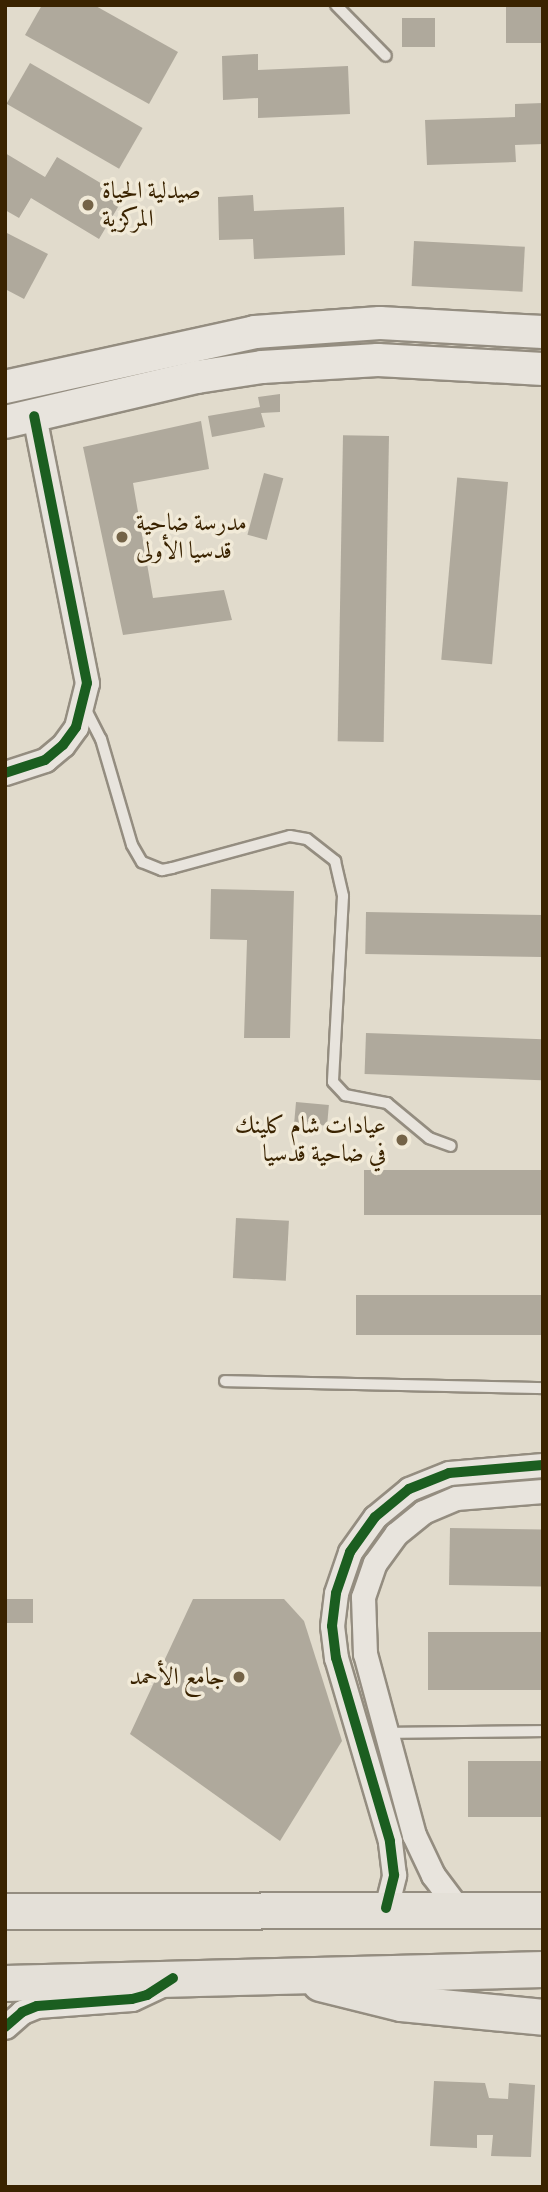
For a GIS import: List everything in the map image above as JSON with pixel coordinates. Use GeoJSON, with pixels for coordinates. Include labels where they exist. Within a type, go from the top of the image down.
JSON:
{"type":"FeatureCollection","features":[{"type":"Feature","properties":{"kind":"main road"},"geometry":{"type":"LineString","coordinates":[[5,387],[232,337],[323,326],[380,323],[543,332]]}},
{"type":"Feature","properties":{"kind":"main road"},"geometry":{"type":"LineString","coordinates":[[13,416],[71,407],[262,367],[378,360],[543,369]]}},
{"type":"Feature","properties":{"kind":"main road"},"geometry":{"type":"LineString","coordinates":[[64,374],[71,407]]}},
{"type":"Feature","properties":{"kind":"main road"},"geometry":{"type":"LineString","coordinates":[[5,1911],[386,1908],[543,1910]]}},
{"type":"Feature","properties":{"kind":"main road"},"geometry":{"type":"LineString","coordinates":[[5,1983],[543,1969]]}},
{"type":"Feature","properties":{"kind":"main road"},"geometry":{"type":"LineString","coordinates":[[297,1975],[377,1999],[543,2017]]}},
{"type":"Feature","properties":{"kind":"street"},"geometry":{"type":"LineString","coordinates":[[5,774],[45,760],[63,745],[84,706],[87,683],[13,416]]}},
{"type":"Feature","properties":{"kind":"street"},"geometry":{"type":"LineString","coordinates":[[386,1908],[394,1875],[390,1840],[336,1658],[332,1626],[335,1593],[346,1562],[375,1517],[409,1489],[449,1473],[543,1465]]}},
{"type":"Feature","properties":{"kind":"street"},"geometry":{"type":"LineString","coordinates":[[460,1911],[422,1856],[385,1733],[361,1625],[363,1597],[375,1563],[396,1534],[423,1512],[456,1498],[543,1491]]}},
{"type":"Feature","properties":{"kind":"street"},"geometry":{"type":"LineString","coordinates":[[5,2027],[22,2012],[37,2007],[132,1999],[147,1995],[173,1978]]}},
{"type":"Feature","properties":{"kind":"lane"},"geometry":{"type":"LineString","coordinates":[[336,5],[386,56]]}},
{"type":"Feature","properties":{"kind":"lane"},"geometry":{"type":"LineString","coordinates":[[84,706],[101,739],[132,845],[142,862],[172,868],[290,836],[307,839],[335,862],[343,896],[333,1082],[345,1095],[387,1103],[429,1138],[451,1146]]}},
{"type":"Feature","properties":{"kind":"lane"},"geometry":{"type":"LineString","coordinates":[[225,1381],[543,1388]]}},
{"type":"Feature","properties":{"kind":"lane"},"geometry":{"type":"LineString","coordinates":[[385,1733],[543,1731]]}},
{"type":"Feature","properties":{"kind":"building"},"geometry":{"type":"Polygon","coordinates":[[[42,5],[94,5],[178,52],[149,104],[25,35],[42,5]]]}},
{"type":"Feature","properties":{"kind":"building"},"geometry":{"type":"Polygon","coordinates":[[[506,5],[543,5],[543,43],[506,43],[506,5]]]}},
{"type":"Feature","properties":{"kind":"building"},"geometry":{"type":"Polygon","coordinates":[[[402,18],[435,18],[435,47],[402,47],[402,18]]]}},
{"type":"Feature","properties":{"kind":"building"},"geometry":{"type":"Polygon","coordinates":[[[258,54],[258,70],[348,66],[350,114],[258,118],[258,98],[223,100],[222,56],[258,54]]]}},
{"type":"Feature","properties":{"kind":"building"},"geometry":{"type":"Polygon","coordinates":[[[30,63],[143,128],[119,169],[7,104],[30,63]]]}},
{"type":"Feature","properties":{"kind":"building"},"geometry":{"type":"Polygon","coordinates":[[[543,103],[543,144],[515,145],[516,162],[427,165],[425,120],[515,117],[515,104],[543,103]]]}},
{"type":"Feature","properties":{"kind":"building"},"geometry":{"type":"Polygon","coordinates":[[[5,153],[45,177],[57,157],[124,197],[99,239],[31,198],[19,218],[5,210],[5,153]]]}},
{"type":"Feature","properties":{"kind":"building"},"geometry":{"type":"Polygon","coordinates":[[[253,195],[254,211],[344,207],[345,255],[254,259],[253,239],[219,240],[218,197],[253,195]]]}},
{"type":"Feature","properties":{"kind":"building"},"geometry":{"type":"Polygon","coordinates":[[[5,232],[48,254],[24,299],[5,289],[5,232]]]}},
{"type":"Feature","properties":{"kind":"building"},"geometry":{"type":"Polygon","coordinates":[[[414,241],[525,247],[522,292],[412,286],[414,241]]]}},
{"type":"Feature","properties":{"kind":"building"},"geometry":{"type":"Polygon","coordinates":[[[280,394],[280,412],[261,413],[265,427],[212,437],[208,416],[260,407],[258,397],[280,394]]]}},
{"type":"Feature","properties":{"kind":"building","name":"مدرسة ضاحية قدسيا الأولى"},"geometry":{"type":"Polygon","coordinates":[[[201,421],[209,469],[133,483],[153,598],[224,590],[232,620],[123,635],[83,447],[201,421]]]}},
{"type":"Feature","properties":{"kind":"building"},"geometry":{"type":"Polygon","coordinates":[[[343,435],[389,436],[384,742],[338,741],[343,435]]]}},
{"type":"Feature","properties":{"kind":"building"},"geometry":{"type":"Polygon","coordinates":[[[264,473],[283,478],[267,540],[247,535],[264,473]]]}},
{"type":"Feature","properties":{"kind":"building"},"geometry":{"type":"Polygon","coordinates":[[[457,478],[508,482],[492,664],[441,660],[457,478]]]}},
{"type":"Feature","properties":{"kind":"building"},"geometry":{"type":"Polygon","coordinates":[[[211,889],[294,891],[290,1038],[244,1038],[247,940],[210,939],[211,889]]]}},
{"type":"Feature","properties":{"kind":"building"},"geometry":{"type":"Polygon","coordinates":[[[366,912],[543,915],[542,957],[365,954],[366,912]]]}},
{"type":"Feature","properties":{"kind":"building"},"geometry":{"type":"Polygon","coordinates":[[[366,1033],[543,1039],[541,1080],[365,1074],[366,1033]]]}},
{"type":"Feature","properties":{"kind":"building"},"geometry":{"type":"Polygon","coordinates":[[[296,1102],[329,1105],[327,1126],[294,1123],[296,1102]]]}},
{"type":"Feature","properties":{"kind":"building"},"geometry":{"type":"Polygon","coordinates":[[[364,1170],[543,1170],[543,1215],[364,1215],[364,1170]]]}},
{"type":"Feature","properties":{"kind":"building"},"geometry":{"type":"Polygon","coordinates":[[[236,1218],[289,1221],[286,1281],[233,1278],[236,1218]]]}},
{"type":"Feature","properties":{"kind":"building"},"geometry":{"type":"Polygon","coordinates":[[[356,1295],[543,1295],[543,1335],[356,1335],[356,1295]]]}},
{"type":"Feature","properties":{"kind":"building"},"geometry":{"type":"Polygon","coordinates":[[[450,1528],[543,1530],[542,1587],[449,1585],[450,1528]]]}},
{"type":"Feature","properties":{"kind":"building"},"geometry":{"type":"Polygon","coordinates":[[[5,1599],[33,1599],[33,1623],[5,1623],[5,1599]]]}},
{"type":"Feature","properties":{"kind":"building","name":"جامع الأحمد"},"geometry":{"type":"Polygon","coordinates":[[[193,1599],[284,1599],[304,1621],[342,1741],[280,1841],[130,1734],[193,1599]]]}},
{"type":"Feature","properties":{"kind":"building"},"geometry":{"type":"Polygon","coordinates":[[[428,1632],[543,1632],[543,1690],[428,1690],[428,1632]]]}},
{"type":"Feature","properties":{"kind":"building"},"geometry":{"type":"Polygon","coordinates":[[[468,1761],[543,1761],[543,1817],[468,1817],[468,1761]]]}},
{"type":"Feature","properties":{"kind":"building"},"geometry":{"type":"Polygon","coordinates":[[[434,2081],[485,2083],[489,2098],[508,2099],[509,2083],[535,2085],[531,2157],[491,2156],[493,2135],[477,2135],[477,2148],[430,2146],[434,2081]]]}},
{"type":"Feature","properties":{"kind":"cycle path"},"geometry":{"type":"LineString","coordinates":[[5,773],[45,760],[63,745],[76,727],[87,683],[34,416]]}},
{"type":"Feature","properties":{"kind":"cycle path"},"geometry":{"type":"LineString","coordinates":[[386,1908],[394,1875],[390,1841],[336,1658],[332,1626],[336,1593],[350,1552],[375,1517],[409,1489],[449,1473],[543,1465]]}},
{"type":"Feature","properties":{"kind":"cycle path"},"geometry":{"type":"LineString","coordinates":[[5,2027],[22,2012],[37,2006],[132,1999],[147,1995],[173,1978]]}},
{"type":"Feature","properties":{"kind":"place","name":"صيدلية الحياة المركزية"},"geometry":{"type":"Point","coordinates":[88,205]}},
{"type":"Feature","properties":{"kind":"place","name":"مدرسة ضاحية قدسيا الأولى"},"geometry":{"type":"Point","coordinates":[122,537]}},
{"type":"Feature","properties":{"kind":"place","name":"عيادات شام كلينك في ضاحية قدسيا"},"geometry":{"type":"Point","coordinates":[402,1140]}},
{"type":"Feature","properties":{"kind":"place","name":"جامع الأحمد"},"geometry":{"type":"Point","coordinates":[239,1677]}}]}
